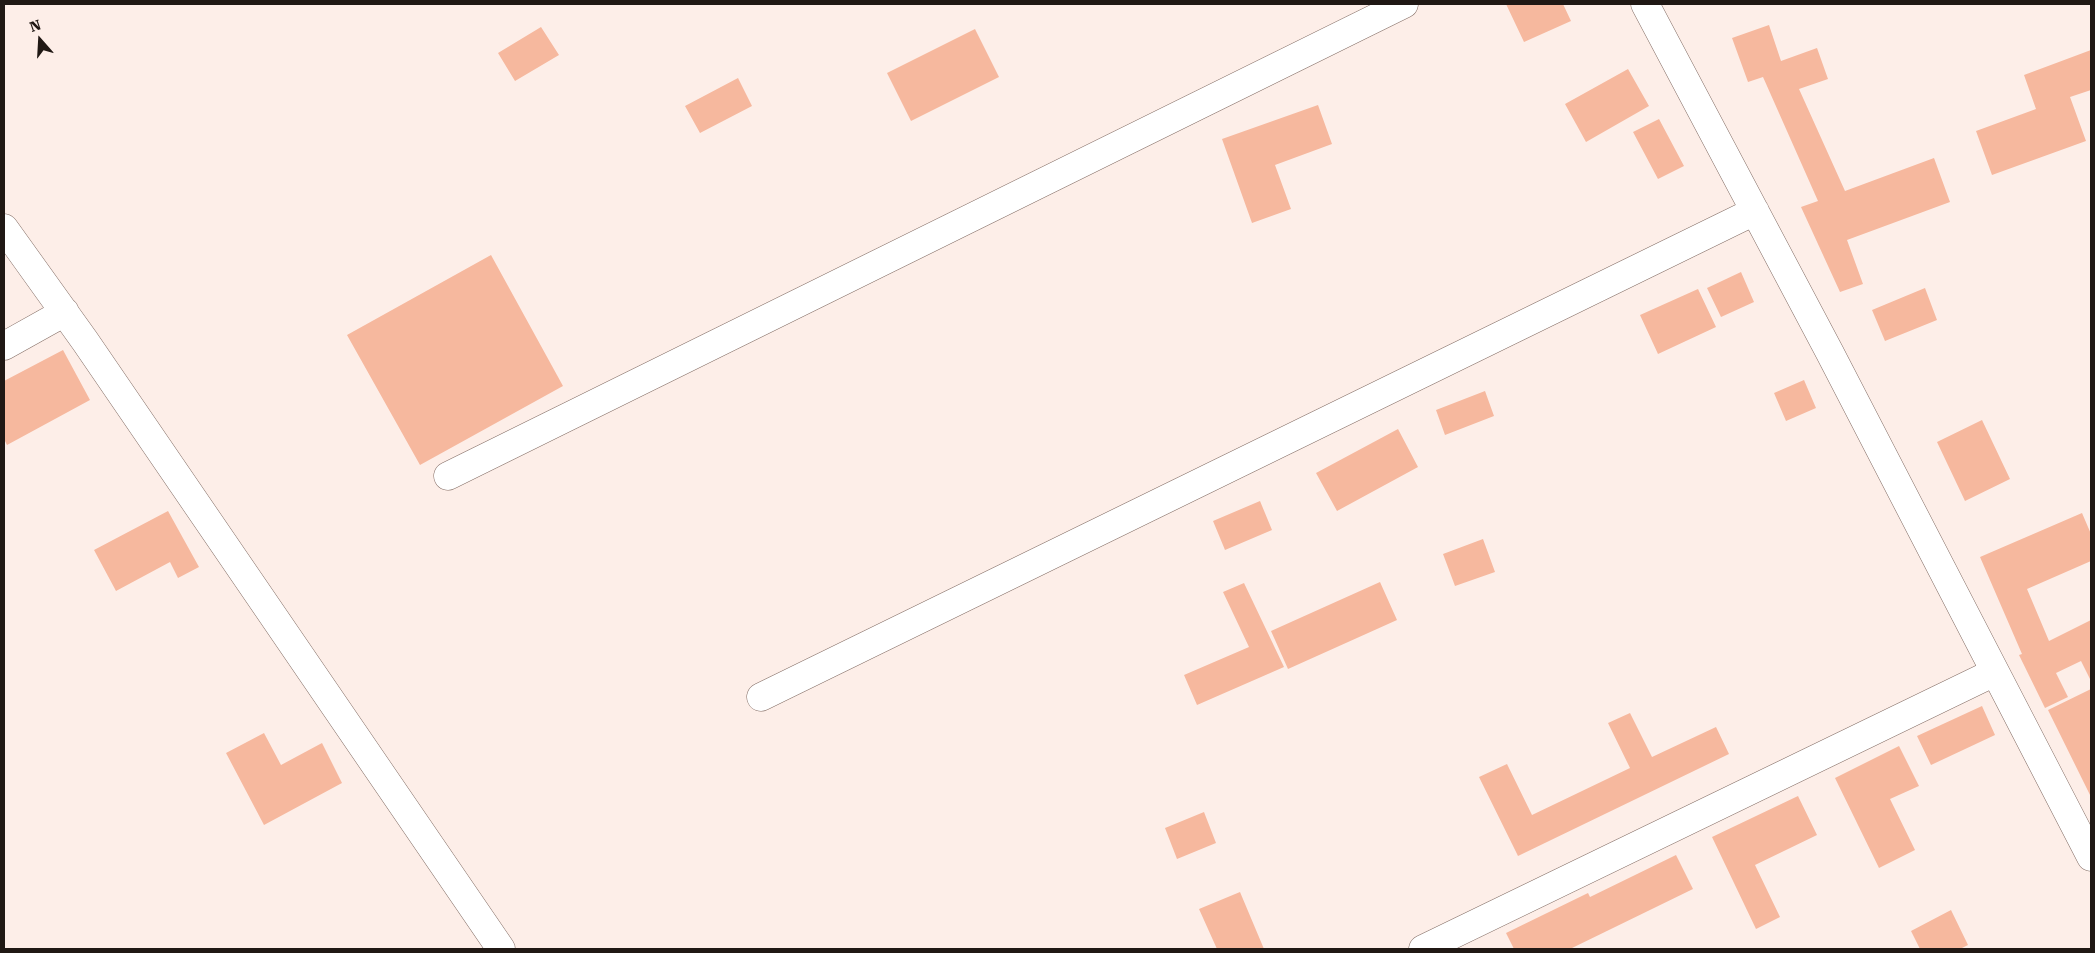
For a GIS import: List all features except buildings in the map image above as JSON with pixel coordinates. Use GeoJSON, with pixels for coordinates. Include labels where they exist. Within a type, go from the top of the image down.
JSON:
{"type":"FeatureCollection","features":[{"type":"Feature","properties":{"kind":"street"},"geometry":{"type":"LineString","coordinates":[[448,476],[1404,4]]}},
{"type":"Feature","properties":{"kind":"street"},"geometry":{"type":"LineString","coordinates":[[1645,4],[1755,211],[2091,857]]}},
{"type":"Feature","properties":{"kind":"street"},"geometry":{"type":"LineString","coordinates":[[761,697],[1755,211]]}},
{"type":"Feature","properties":{"kind":"street"},"geometry":{"type":"LineString","coordinates":[[4,228],[64,312],[501,949]]}},
{"type":"Feature","properties":{"kind":"street"},"geometry":{"type":"LineString","coordinates":[[4,346],[64,312]]}},
{"type":"Feature","properties":{"kind":"street"},"geometry":{"type":"LineString","coordinates":[[1423,949],[1995,672]]}}]}
